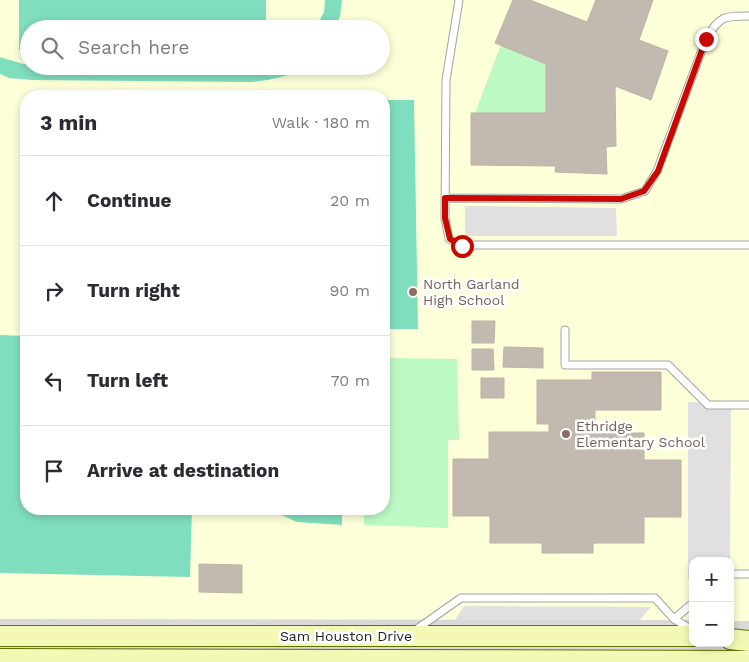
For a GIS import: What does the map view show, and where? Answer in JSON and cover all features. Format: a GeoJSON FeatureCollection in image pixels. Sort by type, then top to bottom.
{"type":"FeatureCollection","features":[{"type":"Feature","properties":{"kind":"street","name":"Sam Houston Drive"},"geometry":{"type":"LineString","coordinates":[[0,636],[689,636]]}},
{"type":"Feature","properties":{"kind":"street"},"geometry":{"type":"LineString","coordinates":[[209,661],[210,636]]}},
{"type":"Feature","properties":{"kind":"street"},"geometry":{"type":"LineString","coordinates":[[734,639],[749,641]]}},
{"type":"Feature","properties":{"kind":"street","name":"Sam Houston Drive"},"geometry":{"type":"LineString","coordinates":[[0,659],[749,661]]}},
{"type":"Feature","properties":{"kind":"lane"},"geometry":{"type":"LineString","coordinates":[[459,0],[446,80],[445,218],[450,239],[462,246],[749,246]]}},
{"type":"Feature","properties":{"kind":"lane"},"geometry":{"type":"LineString","coordinates":[[445,198],[621,199],[644,191],[658,171],[706,39],[716,22],[730,16],[749,16]]}},
{"type":"Feature","properties":{"kind":"lane"},"geometry":{"type":"LineString","coordinates":[[565,330],[565,364],[668,364],[708,405],[749,405]]}},
{"type":"Feature","properties":{"kind":"lane"},"geometry":{"type":"LineString","coordinates":[[734,574],[749,574]]}},
{"type":"Feature","properties":{"kind":"lane"},"geometry":{"type":"LineString","coordinates":[[407,636],[461,598],[656,598],[674,619],[689,628]]}},
{"type":"Feature","properties":{"kind":"lane"},"geometry":{"type":"LineString","coordinates":[[674,619],[689,606]]}},
{"type":"Feature","properties":{"kind":"shaded area"},"geometry":{"type":"Polygon","coordinates":[[[0,0],[749,0],[749,621],[734,621],[734,557],[689,557],[689,620],[0,619],[0,0]]]}},
{"type":"Feature","properties":{"kind":"shaded area"},"geometry":{"type":"Polygon","coordinates":[[[465,206],[616,208],[617,236],[465,236],[465,206]]]}},
{"type":"Feature","properties":{"kind":"shaded area"},"geometry":{"type":"Polygon","coordinates":[[[688,402],[731,403],[730,557],[689,557],[688,579],[688,402]]]}},
{"type":"Feature","properties":{"kind":"shaded area"},"geometry":{"type":"Polygon","coordinates":[[[464,606],[651,607],[640,620],[455,620],[464,606]]]}},
{"type":"Feature","properties":{"kind":"shaded area"},"geometry":{"type":"Polygon","coordinates":[[[0,619],[689,620],[689,647],[734,647],[734,621],[749,621],[749,662],[0,662],[0,619]]]}},
{"type":"Feature","properties":{"kind":"green space"},"geometry":{"type":"Polygon","coordinates":[[[19,0],[266,0],[266,20],[20,20],[19,50],[19,0]]]}},
{"type":"Feature","properties":{"kind":"green space"},"geometry":{"type":"Polygon","coordinates":[[[325,0],[342,0],[338,20],[320,20],[324,12],[325,0]]]}},
{"type":"Feature","properties":{"kind":"green space"},"geometry":{"type":"Polygon","coordinates":[[[501,45],[546,64],[546,113],[475,113],[501,45]]]}},
{"type":"Feature","properties":{"kind":"green space"},"geometry":{"type":"Polygon","coordinates":[[[0,57],[20,63],[20,75],[287,75],[251,82],[32,80],[9,78],[0,74],[0,57]]]}},
{"type":"Feature","properties":{"kind":"green space"},"geometry":{"type":"Polygon","coordinates":[[[390,100],[414,100],[418,329],[390,329],[390,100]]]}},
{"type":"Feature","properties":{"kind":"green space"},"geometry":{"type":"Polygon","coordinates":[[[0,335],[20,336],[20,515],[192,515],[190,577],[0,573],[0,335]]]}},
{"type":"Feature","properties":{"kind":"green space"},"geometry":{"type":"Polygon","coordinates":[[[390,358],[457,359],[459,440],[448,440],[448,528],[364,525],[364,515],[390,515],[390,358]]]}},
{"type":"Feature","properties":{"kind":"green space"},"geometry":{"type":"Polygon","coordinates":[[[281,515],[342,515],[342,525],[297,522],[281,515]]]}},
{"type":"Feature","properties":{"kind":"building"},"geometry":{"type":"Polygon","coordinates":[[[513,0],[530,0],[587,22],[596,0],[653,0],[639,40],[668,51],[651,100],[615,86],[616,146],[606,147],[607,174],[555,172],[556,166],[471,165],[471,113],[546,113],[546,64],[495,43],[513,0]]]}},
{"type":"Feature","properties":{"kind":"building"},"geometry":{"type":"Polygon","coordinates":[[[472,321],[495,321],[494,343],[472,343],[472,321]]]}},
{"type":"Feature","properties":{"kind":"building"},"geometry":{"type":"Polygon","coordinates":[[[504,347],[543,348],[543,368],[503,367],[504,347]]]}},
{"type":"Feature","properties":{"kind":"building"},"geometry":{"type":"Polygon","coordinates":[[[472,349],[493,349],[494,370],[472,370],[472,349]]]}},
{"type":"Feature","properties":{"kind":"building","name":"Ethridge Elementary School"},"geometry":{"type":"Polygon","coordinates":[[[592,372],[661,372],[661,410],[595,410],[595,433],[644,433],[644,460],[681,460],[681,517],[644,517],[644,543],[593,543],[593,553],[542,553],[542,543],[490,543],[490,516],[453,516],[453,459],[489,459],[489,432],[549,432],[549,424],[537,424],[537,380],[592,380],[592,372]]]}},
{"type":"Feature","properties":{"kind":"building"},"geometry":{"type":"Polygon","coordinates":[[[481,378],[504,378],[504,398],[481,398],[481,378]]]}},
{"type":"Feature","properties":{"kind":"building"},"geometry":{"type":"Polygon","coordinates":[[[199,564],[242,565],[242,593],[199,592],[199,564]]]}},
{"type":"Feature","properties":{"kind":"place","name":"North Garland High School"},"geometry":{"type":"Point","coordinates":[413,292]}},
{"type":"Feature","properties":{"kind":"place","name":"Ethridge Elementary School"},"geometry":{"type":"Point","coordinates":[566,434]}},
{"type":"Feature","properties":{"kind":"route"},"geometry":{"type":"LineString","coordinates":[[462,246],[450,239],[445,218],[445,198],[621,199],[644,191],[658,171],[706,39]]}}]}
